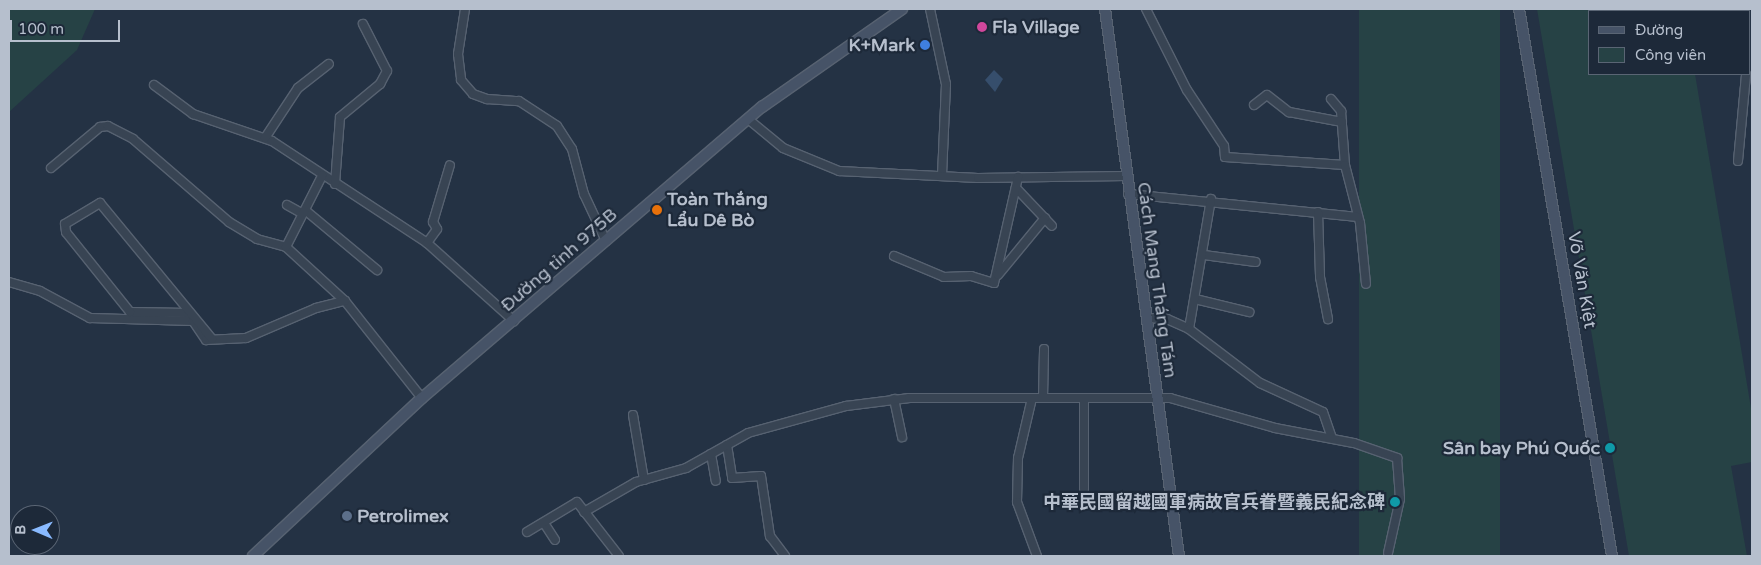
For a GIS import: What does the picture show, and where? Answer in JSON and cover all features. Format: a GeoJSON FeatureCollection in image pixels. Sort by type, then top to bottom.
{"type":"FeatureCollection","features":[{"type":"Feature","properties":{"kind":"street"},"geometry":{"type":"LineString","coordinates":[[465,9],[458,54],[461,80],[473,94],[487,99],[518,101],[558,126],[572,149],[584,194],[606,241]]}},
{"type":"Feature","properties":{"kind":"street","name":"Đường tỉnh 975B"},"geometry":{"type":"LineString","coordinates":[[252,556],[422,398],[748,119],[789,85],[902,9]]}},
{"type":"Feature","properties":{"kind":"street"},"geometry":{"type":"LineString","coordinates":[[930,9],[946,84],[942,174]]}},
{"type":"Feature","properties":{"kind":"street","name":"Cách Mạng Tháng Tám"},"geometry":{"type":"LineString","coordinates":[[1105,9],[1128,194],[1179,556]]}},
{"type":"Feature","properties":{"kind":"street"},"geometry":{"type":"LineString","coordinates":[[1146,9],[1187,90],[1224,146],[1225,157],[1345,165]]}},
{"type":"Feature","properties":{"kind":"street","name":"Võ Văn Kiệt"},"geometry":{"type":"LineString","coordinates":[[1519,9],[1612,556]]}},
{"type":"Feature","properties":{"kind":"street"},"geometry":{"type":"LineString","coordinates":[[336,184],[340,117],[380,84],[387,71],[363,24]]}},
{"type":"Feature","properties":{"kind":"street"},"geometry":{"type":"LineString","coordinates":[[265,138],[298,88],[329,64]]}},
{"type":"Feature","properties":{"kind":"street"},"geometry":{"type":"LineString","coordinates":[[1738,161],[1746,75]]}},
{"type":"Feature","properties":{"kind":"street"},"geometry":{"type":"LineString","coordinates":[[154,85],[193,114],[265,138],[427,243],[514,321]]}},
{"type":"Feature","properties":{"kind":"street"},"geometry":{"type":"LineString","coordinates":[[1254,105],[1268,95],[1289,112],[1342,122]]}},
{"type":"Feature","properties":{"kind":"street"},"geometry":{"type":"LineString","coordinates":[[1331,99],[1340,106],[1345,165],[1358,217],[1366,284]]}},
{"type":"Feature","properties":{"kind":"street"},"geometry":{"type":"LineString","coordinates":[[748,119],[783,148],[839,171],[1018,177],[1126,176]]}},
{"type":"Feature","properties":{"kind":"street"},"geometry":{"type":"LineString","coordinates":[[51,168],[95,130],[108,126],[176,172],[229,222],[257,239],[286,247],[345,301],[422,398]]}},
{"type":"Feature","properties":{"kind":"street"},"geometry":{"type":"LineString","coordinates":[[427,243],[437,229],[433,222],[450,165]]}},
{"type":"Feature","properties":{"kind":"street"},"geometry":{"type":"LineString","coordinates":[[286,247],[322,176]]}},
{"type":"Feature","properties":{"kind":"street"},"geometry":{"type":"LineString","coordinates":[[998,275],[1018,177]]}},
{"type":"Feature","properties":{"kind":"street"},"geometry":{"type":"LineString","coordinates":[[1016,188],[1052,226]]}},
{"type":"Feature","properties":{"kind":"street"},"geometry":{"type":"LineString","coordinates":[[1128,194],[1211,199],[1358,217]]}},
{"type":"Feature","properties":{"kind":"street"},"geometry":{"type":"LineString","coordinates":[[1189,329],[1204,255],[1211,199]]}},
{"type":"Feature","properties":{"kind":"street"},"geometry":{"type":"LineString","coordinates":[[188,313],[100,203],[65,224],[79,250],[130,312],[188,313],[199,318],[212,339]]}},
{"type":"Feature","properties":{"kind":"street"},"geometry":{"type":"LineString","coordinates":[[287,206],[304,212],[377,270]]}},
{"type":"Feature","properties":{"kind":"street"},"geometry":{"type":"LineString","coordinates":[[1318,212],[1320,277],[1328,319]]}},
{"type":"Feature","properties":{"kind":"street"},"geometry":{"type":"LineString","coordinates":[[894,256],[944,277],[971,276],[994,283],[998,275],[1045,218]]}},
{"type":"Feature","properties":{"kind":"street"},"geometry":{"type":"LineString","coordinates":[[1204,255],[1256,262]]}},
{"type":"Feature","properties":{"kind":"street"},"geometry":{"type":"LineString","coordinates":[[9,282],[40,291],[90,318],[193,321],[203,338],[212,339],[246,338],[316,308],[345,301]]}},
{"type":"Feature","properties":{"kind":"street"},"geometry":{"type":"LineString","coordinates":[[1195,299],[1249,312]]}},
{"type":"Feature","properties":{"kind":"street"},"geometry":{"type":"LineString","coordinates":[[1146,318],[1167,319],[1189,329],[1260,383],[1323,412],[1332,438]]}},
{"type":"Feature","properties":{"kind":"street"},"geometry":{"type":"LineString","coordinates":[[1042,398],[1044,349]]}},
{"type":"Feature","properties":{"kind":"street"},"geometry":{"type":"LineString","coordinates":[[1032,398],[1018,458],[1017,502],[1037,556]]}},
{"type":"Feature","properties":{"kind":"street"},"geometry":{"type":"LineString","coordinates":[[1084,398],[1084,489]]}},
{"type":"Feature","properties":{"kind":"street"},"geometry":{"type":"LineString","coordinates":[[584,512],[644,480],[676,473],[758,428],[894,399],[1158,398],[1209,406],[1275,428],[1332,438],[1397,458],[1400,499],[1388,554]]}},
{"type":"Feature","properties":{"kind":"street"},"geometry":{"type":"LineString","coordinates":[[894,399],[902,437]]}},
{"type":"Feature","properties":{"kind":"street"},"geometry":{"type":"LineString","coordinates":[[633,415],[644,480]]}},
{"type":"Feature","properties":{"kind":"street"},"geometry":{"type":"LineString","coordinates":[[727,445],[732,478],[761,476],[770,536],[785,556]]}},
{"type":"Feature","properties":{"kind":"street"},"geometry":{"type":"LineString","coordinates":[[711,454],[716,481]]}},
{"type":"Feature","properties":{"kind":"street"},"geometry":{"type":"LineString","coordinates":[[527,532],[577,502],[618,556]]}},
{"type":"Feature","properties":{"kind":"street"},"geometry":{"type":"LineString","coordinates":[[544,523],[555,540]]}},
{"type":"Feature","properties":{"kind":"green space"},"geometry":{"type":"Polygon","coordinates":[[[9,9],[95,9],[77,50],[9,112],[9,9]]]}},
{"type":"Feature","properties":{"kind":"green space"},"geometry":{"type":"Polygon","coordinates":[[[1359,9],[1500,9],[1500,556],[1359,556],[1359,9]]]}},
{"type":"Feature","properties":{"kind":"green space"},"geometry":{"type":"Polygon","coordinates":[[[1537,9],[1685,9],[1588,10],[1588,75],[1695,75],[1752,414],[1752,462],[1731,466],[1747,556],[1629,556],[1537,9]]]}},
{"type":"Feature","properties":{"kind":"water"},"geometry":{"type":"Polygon","coordinates":[[[994,70],[1003,79],[995,92],[985,80],[994,70]]]}},
{"type":"Feature","properties":{"kind":"place","name":"Fla Village"},"geometry":{"type":"Point","coordinates":[982,27]}},
{"type":"Feature","properties":{"kind":"place","name":"K+Mark"},"geometry":{"type":"Point","coordinates":[925,45]}},
{"type":"Feature","properties":{"kind":"place","name":"Toàn Thắng Lẩu Dê Bò"},"geometry":{"type":"Point","coordinates":[657,210]}},
{"type":"Feature","properties":{"kind":"place","name":"Sân bay Phú Quốc"},"geometry":{"type":"Point","coordinates":[1610,448]}},
{"type":"Feature","properties":{"kind":"place","name":"中華民國留越國軍病故官兵眷暨義民紀念碑"},"geometry":{"type":"Point","coordinates":[1395,502]}},
{"type":"Feature","properties":{"kind":"place","name":"Petrolimex"},"geometry":{"type":"Point","coordinates":[347,516]}}]}
